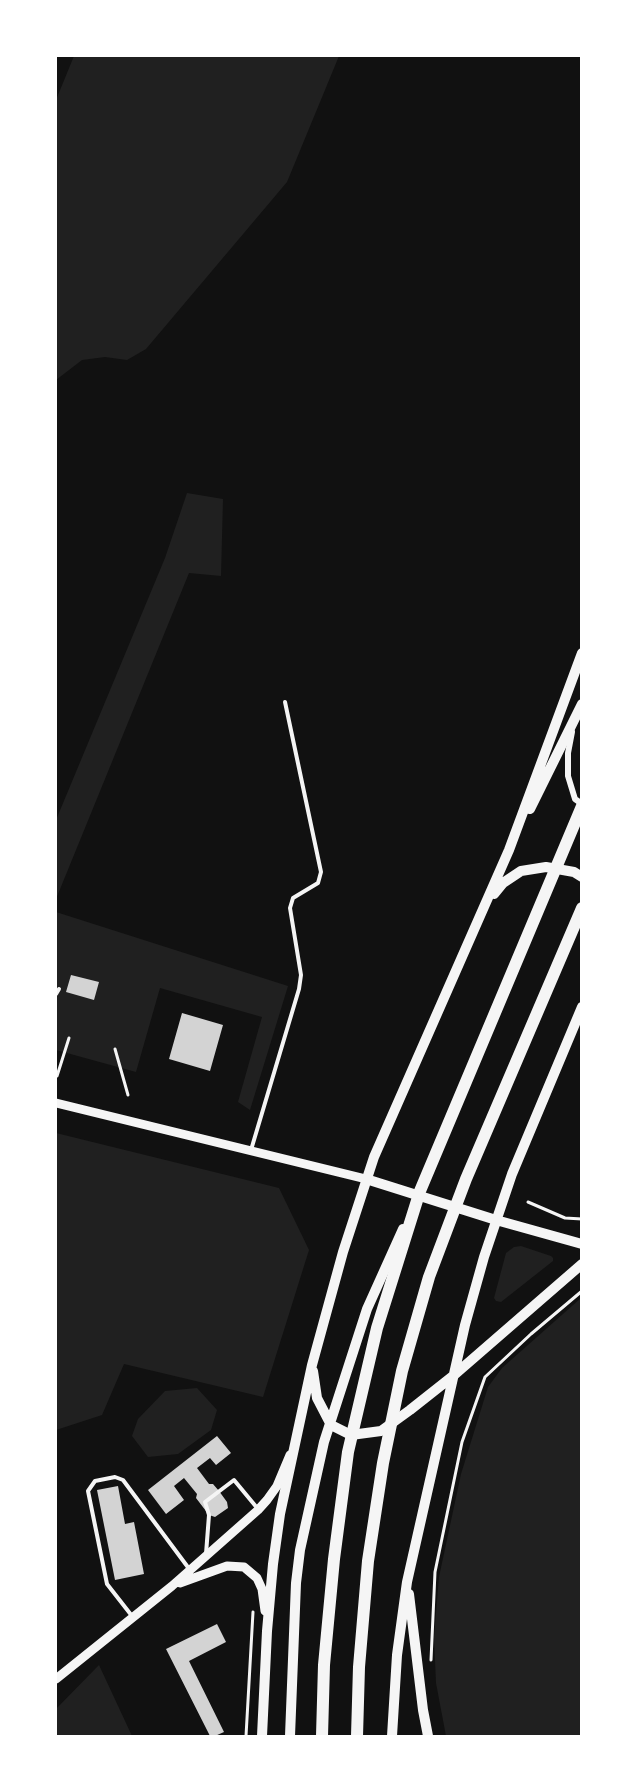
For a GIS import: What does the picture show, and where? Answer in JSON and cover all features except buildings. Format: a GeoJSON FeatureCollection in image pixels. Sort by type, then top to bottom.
{"type":"FeatureCollection","features":[{"type":"Feature","properties":{"kind":"highway"},"geometry":{"type":"LineString","coordinates":[[322,1737],[324,1665],[348,1452],[377,1328],[420,1191],[582,805]]}},
{"type":"Feature","properties":{"kind":"highway"},"geometry":{"type":"LineString","coordinates":[[357,1737],[359,1667],[368,1561],[383,1463],[402,1371],[429,1277],[466,1179],[582,908]]}},
{"type":"Feature","properties":{"kind":"main road"},"geometry":{"type":"LineString","coordinates":[[262,1737],[267,1631],[280,1514],[312,1365],[343,1252],[366,1179],[391,1114],[509,850],[582,653]]}},
{"type":"Feature","properties":{"kind":"main road"},"geometry":{"type":"LineString","coordinates":[[509,850],[582,704]]}},
{"type":"Feature","properties":{"kind":"main road"},"geometry":{"type":"LineString","coordinates":[[487,902],[504,883],[521,871],[546,867],[574,872],[582,877]]}},
{"type":"Feature","properties":{"kind":"main road"},"geometry":{"type":"LineString","coordinates":[[392,1737],[397,1654],[408,1578],[465,1325],[512,1173],[579,1020],[582,1007]]}},
{"type":"Feature","properties":{"kind":"main road"},"geometry":{"type":"LineString","coordinates":[[366,1179],[582,1245]]}},
{"type":"Feature","properties":{"kind":"main road"},"geometry":{"type":"LineString","coordinates":[[290,1737],[296,1583],[324,1442],[367,1309],[420,1191]]}},
{"type":"Feature","properties":{"kind":"main road"},"geometry":{"type":"LineString","coordinates":[[312,1365],[317,1398],[331,1425],[351,1435],[381,1431],[453,1376],[582,1264]]}},
{"type":"Feature","properties":{"kind":"main road"},"geometry":{"type":"LineString","coordinates":[[408,1578],[428,1737]]}},
{"type":"Feature","properties":{"kind":"street"},"geometry":{"type":"LineString","coordinates":[[574,723],[568,753],[568,776],[575,799],[582,805]]}},
{"type":"Feature","properties":{"kind":"street"},"geometry":{"type":"LineString","coordinates":[[56,1103],[366,1179]]}},
{"type":"Feature","properties":{"kind":"street"},"geometry":{"type":"LineString","coordinates":[[56,1678],[191,1571],[258,1510],[276,1486],[293,1447]]}},
{"type":"Feature","properties":{"kind":"street"},"geometry":{"type":"LineString","coordinates":[[172,1586],[226,1566],[244,1567],[257,1578],[262,1589],[267,1631]]}},
{"type":"Feature","properties":{"kind":"lane"},"geometry":{"type":"LineString","coordinates":[[251,1150],[299,989],[301,975],[290,908],[293,898],[318,883],[321,872],[285,702]]}},
{"type":"Feature","properties":{"kind":"lane"},"geometry":{"type":"LineString","coordinates":[[133,1617],[107,1584],[88,1491],[95,1481],[115,1477],[123,1480],[191,1571]]}},
{"type":"Feature","properties":{"kind":"lane"},"geometry":{"type":"LineString","coordinates":[[206,1556],[209,1515],[204,1502],[234,1480],[258,1510]]}},
{"type":"Feature","properties":{"kind":"path"},"geometry":{"type":"LineString","coordinates":[[57,1076],[69,1038]]}},
{"type":"Feature","properties":{"kind":"path"},"geometry":{"type":"LineString","coordinates":[[115,1049],[128,1095]]}},
{"type":"Feature","properties":{"kind":"path"},"geometry":{"type":"LineString","coordinates":[[528,1203],[565,1218],[582,1219]]}},
{"type":"Feature","properties":{"kind":"path"},"geometry":{"type":"LineString","coordinates":[[430,1666],[435,1572],[462,1442],[485,1377],[582,1291]]}},
{"type":"Feature","properties":{"kind":"path"},"geometry":{"type":"LineString","coordinates":[[246,1737],[254,1602]]}},
{"type":"Feature","properties":{"kind":"shaded area"},"geometry":{"type":"Polygon","coordinates":[[[74,56],[339,56],[287,182],[146,349],[127,360],[105,357],[82,360],[56,380],[56,100],[74,56]]]}},
{"type":"Feature","properties":{"kind":"shaded area"},"geometry":{"type":"Polygon","coordinates":[[[187,493],[223,499],[221,576],[189,573],[56,899],[56,820],[165,558],[187,493]]]}},
{"type":"Feature","properties":{"kind":"shaded area"},"geometry":{"type":"Polygon","coordinates":[[[56,912],[288,986],[250,1110],[238,1102],[262,1017],[160,988],[136,1072],[56,1050],[56,912]]]}},
{"type":"Feature","properties":{"kind":"shaded area"},"geometry":{"type":"Polygon","coordinates":[[[56,1133],[279,1188],[309,1250],[263,1397],[124,1364],[102,1415],[56,1430],[56,1133]]]}},
{"type":"Feature","properties":{"kind":"shaded area"},"geometry":{"type":"Polygon","coordinates":[[[521,1246],[551,1256],[553,1261],[501,1302],[496,1301],[494,1298],[506,1253],[514,1247],[521,1246]]]}},
{"type":"Feature","properties":{"kind":"shaded area"},"geometry":{"type":"Polygon","coordinates":[[[581,1298],[581,1736],[446,1736],[436,1683],[434,1637],[439,1577],[461,1474],[488,1387],[502,1368],[581,1298]]]}},
{"type":"Feature","properties":{"kind":"shaded area"},"geometry":{"type":"Polygon","coordinates":[[[197,1388],[217,1410],[211,1430],[178,1454],[148,1457],[132,1436],[138,1419],[165,1391],[197,1388]]]}},
{"type":"Feature","properties":{"kind":"shaded area"},"geometry":{"type":"Polygon","coordinates":[[[99,1665],[132,1736],[56,1736],[56,1709],[99,1665]]]}}]}
